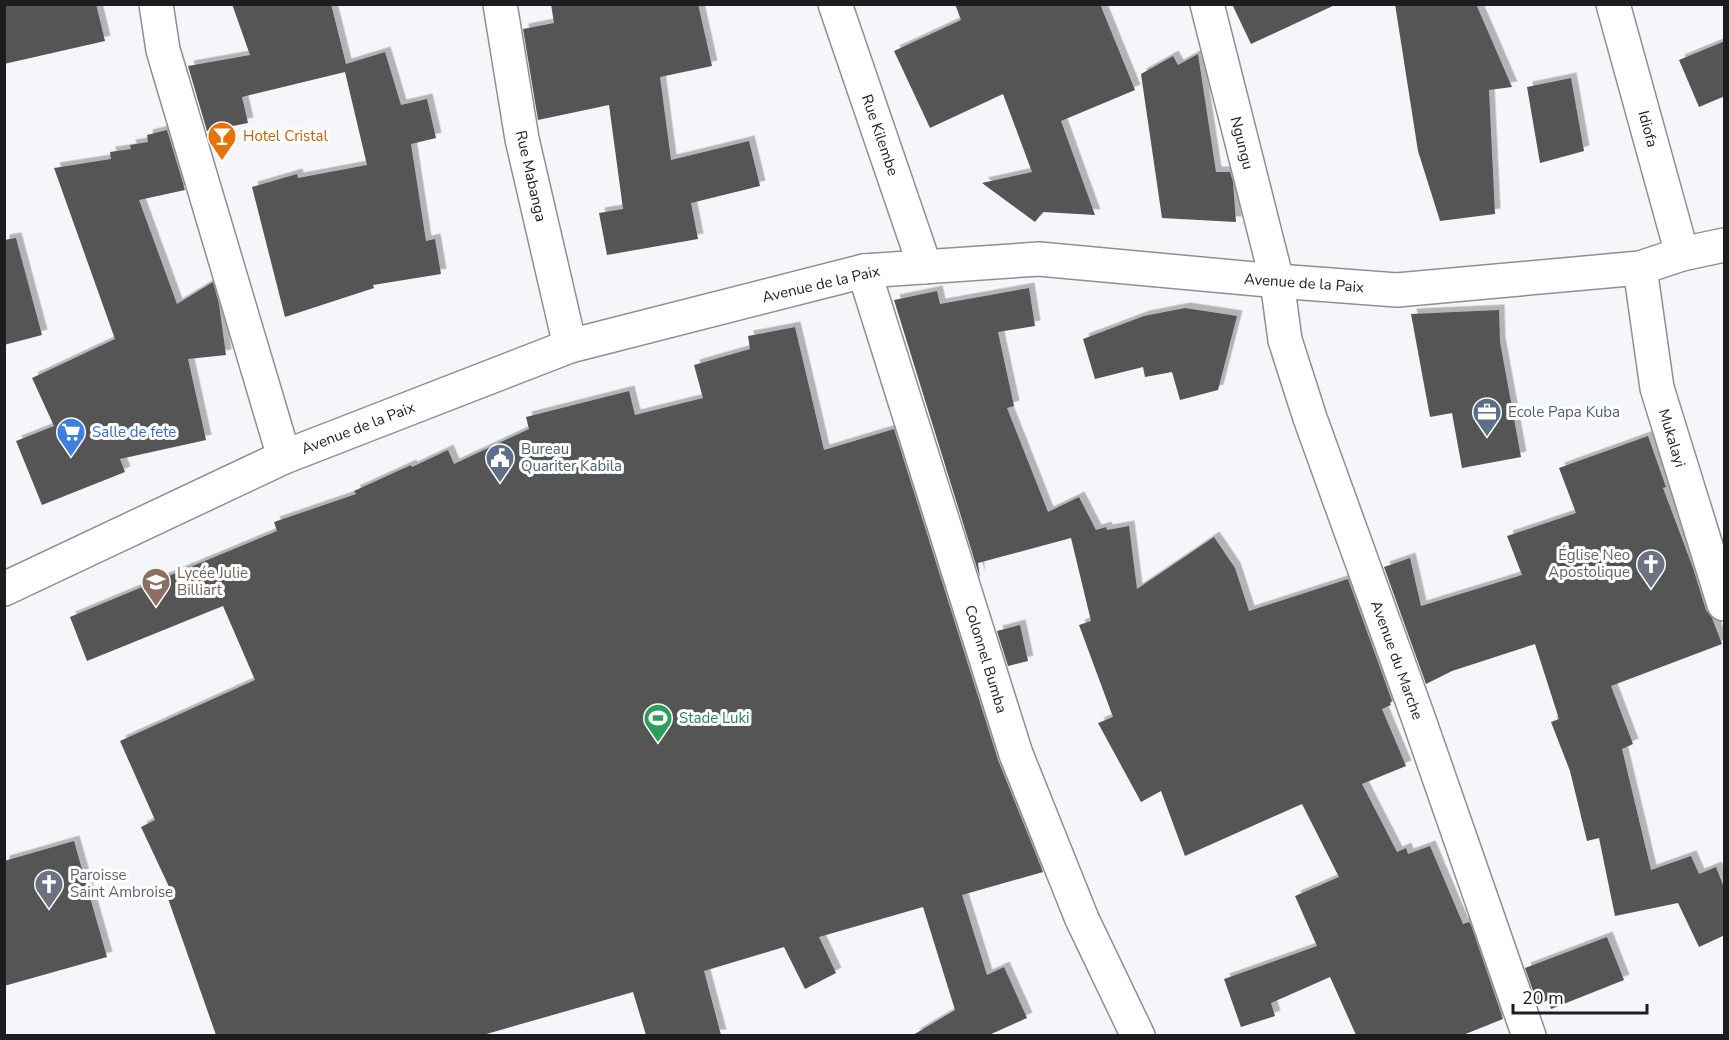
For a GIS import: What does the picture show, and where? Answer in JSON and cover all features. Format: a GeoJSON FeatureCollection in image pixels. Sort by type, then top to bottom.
{"type":"FeatureCollection","features":[{"type":"Feature","properties":{"kind":"street"},"geometry":{"type":"LineString","coordinates":[[156,4],[163,50],[284,457]]}},
{"type":"Feature","properties":{"kind":"street","name":"Rue Mabanga"},"geometry":{"type":"LineString","coordinates":[[500,4],[522,139],[570,346]]}},
{"type":"Feature","properties":{"kind":"street","name":"Rue Kilembe"},"geometry":{"type":"LineString","coordinates":[[835,4],[925,267]]}},
{"type":"Feature","properties":{"kind":"street","name":"Ngungu"},"geometry":{"type":"LineString","coordinates":[[1207,4],[1277,281]]}},
{"type":"Feature","properties":{"kind":"street","name":"Idiofa"},"geometry":{"type":"LineString","coordinates":[[1613,4],[1682,254]]}},
{"type":"Feature","properties":{"kind":"street","name":"Avenue de la Paix"},"geometry":{"type":"LineString","coordinates":[[4,589],[284,457],[570,346],[864,271],[1039,260],[1397,290],[1640,268],[1682,254],[1725,245]]}},
{"type":"Feature","properties":{"kind":"street","name":"Mukalayi"},"geometry":{"type":"LineString","coordinates":[[1640,268],[1657,388],[1725,604]]}},
{"type":"Feature","properties":{"kind":"street","name":"Colonnel Bumba"},"geometry":{"type":"LineString","coordinates":[[864,271],[1016,754],[1082,918],[1138,1035]]}},
{"type":"Feature","properties":{"kind":"street","name":"Avenue du Marche"},"geometry":{"type":"LineString","coordinates":[[1277,281],[1285,340],[1310,418],[1418,717],[1521,1033]]}},
{"type":"Feature","properties":{"kind":"building"},"geometry":{"type":"Polygon","coordinates":[[[4,4],[96,4],[105,41],[4,64],[4,4]]]}},
{"type":"Feature","properties":{"kind":"building"},"geometry":{"type":"Polygon","coordinates":[[[232,4],[331,4],[346,64],[385,52],[401,105],[427,99],[436,138],[411,144],[426,241],[435,239],[441,274],[373,285],[374,288],[285,317],[252,187],[297,174],[298,178],[367,165],[345,72],[242,97],[248,123],[207,131],[188,66],[250,55],[232,4]]]}},
{"type":"Feature","properties":{"kind":"building"},"geometry":{"type":"Polygon","coordinates":[[[551,4],[698,4],[712,66],[660,77],[671,160],[749,141],[760,186],[691,203],[698,239],[607,255],[599,213],[623,209],[609,105],[538,120],[523,29],[554,23],[551,4]]]}},
{"type":"Feature","properties":{"kind":"building"},"geometry":{"type":"Polygon","coordinates":[[[955,4],[1100,4],[1135,90],[1061,121],[1095,215],[1043,212],[1035,222],[982,183],[1032,172],[1003,94],[930,128],[894,51],[961,20],[955,4]]]}},
{"type":"Feature","properties":{"kind":"building"},"geometry":{"type":"Polygon","coordinates":[[[1232,4],[1337,4],[1251,44],[1232,4]]]}},
{"type":"Feature","properties":{"kind":"building"},"geometry":{"type":"Polygon","coordinates":[[[1395,4],[1476,4],[1512,87],[1489,90],[1495,214],[1440,221],[1418,151],[1395,4]]]}},
{"type":"Feature","properties":{"kind":"building"},"geometry":{"type":"Polygon","coordinates":[[[1725,41],[1725,96],[1699,107],[1679,60],[1725,41]]]}},
{"type":"Feature","properties":{"kind":"building"},"geometry":{"type":"Polygon","coordinates":[[[1198,54],[1216,172],[1230,172],[1236,222],[1162,218],[1141,74],[1173,56],[1178,65],[1198,54]]]}},
{"type":"Feature","properties":{"kind":"building"},"geometry":{"type":"Polygon","coordinates":[[[1571,78],[1584,151],[1540,163],[1527,87],[1571,78]]]}},
{"type":"Feature","properties":{"kind":"building"},"geometry":{"type":"Polygon","coordinates":[[[167,130],[185,190],[139,200],[177,304],[213,282],[219,304],[226,355],[188,359],[206,440],[120,459],[125,472],[42,505],[16,441],[54,426],[32,378],[115,339],[54,168],[111,159],[110,152],[131,149],[130,145],[148,142],[147,135],[167,130]]]}},
{"type":"Feature","properties":{"kind":"building"},"geometry":{"type":"Polygon","coordinates":[[[16,238],[42,335],[4,345],[4,240],[16,238]]]}},
{"type":"Feature","properties":{"kind":"building"},"geometry":{"type":"Polygon","coordinates":[[[1029,288],[1035,326],[998,332],[1014,406],[1007,408],[1048,512],[1079,497],[1096,530],[1129,526],[1137,589],[1214,537],[1235,568],[1249,611],[1348,579],[1392,701],[1391,705],[1382,709],[1406,766],[1362,784],[1397,852],[1406,848],[1408,854],[1430,846],[1463,924],[1469,922],[1471,925],[1503,1019],[1463,1035],[1356,1035],[1330,977],[1271,1003],[1275,1016],[1241,1027],[1224,979],[1317,946],[1295,896],[1339,877],[1302,804],[1185,856],[1161,791],[1141,802],[1098,723],[1113,717],[1079,625],[1091,621],[1071,538],[978,563],[980,578],[894,300],[937,291],[940,304],[1029,288]]]}},
{"type":"Feature","properties":{"kind":"building"},"geometry":{"type":"Polygon","coordinates":[[[1185,308],[1237,316],[1218,390],[1180,400],[1172,372],[1145,377],[1143,367],[1095,379],[1083,339],[1144,316],[1185,308]]]}},
{"type":"Feature","properties":{"kind":"building"},"geometry":{"type":"Polygon","coordinates":[[[1499,310],[1500,342],[1521,457],[1462,468],[1452,413],[1430,417],[1411,314],[1499,310]]]}},
{"type":"Feature","properties":{"kind":"building","name":"Stade Luki"},"geometry":{"type":"Polygon","coordinates":[[[795,327],[824,450],[894,429],[998,760],[1043,872],[962,895],[987,975],[1004,967],[1027,1018],[989,1035],[913,1035],[955,1010],[923,907],[819,937],[836,973],[805,989],[784,947],[704,971],[721,1035],[646,1035],[633,992],[483,1035],[216,1035],[166,893],[171,891],[141,827],[155,820],[120,741],[255,680],[223,606],[87,661],[70,617],[277,531],[274,522],[356,494],[354,491],[448,450],[454,464],[529,429],[526,417],[629,391],[635,415],[703,398],[694,365],[750,349],[748,336],[795,327]]]}},
{"type":"Feature","properties":{"kind":"building"},"geometry":{"type":"Polygon","coordinates":[[[1648,436],[1666,487],[1663,488],[1706,610],[1712,618],[1722,644],[1611,686],[1633,744],[1622,749],[1651,870],[1691,856],[1699,874],[1716,867],[1725,890],[1725,935],[1699,947],[1678,903],[1615,916],[1599,838],[1587,841],[1570,771],[1551,722],[1559,719],[1535,644],[1452,671],[1426,684],[1384,567],[1410,558],[1421,606],[1522,575],[1507,536],[1576,513],[1559,468],[1648,436]]]}},
{"type":"Feature","properties":{"kind":"building"},"geometry":{"type":"Polygon","coordinates":[[[1020,625],[1028,661],[1008,666],[997,631],[1020,625]]]}},
{"type":"Feature","properties":{"kind":"building","name":"Paroisse Saint Ambroise"},"geometry":{"type":"Polygon","coordinates":[[[74,841],[107,957],[4,986],[4,861],[74,841]]]}},
{"type":"Feature","properties":{"kind":"building"},"geometry":{"type":"Polygon","coordinates":[[[1607,937],[1624,980],[1551,1009],[1548,1000],[1538,1005],[1525,968],[1607,937]]]}},
{"type":"Feature","properties":{"kind":"place","name":"Hotel Cristal"},"geometry":{"type":"Point","coordinates":[222,162]}},
{"type":"Feature","properties":{"kind":"place","name":"Ecole Papa Kuba"},"geometry":{"type":"Point","coordinates":[1487,438]}},
{"type":"Feature","properties":{"kind":"place","name":"Salle de fete"},"geometry":{"type":"Point","coordinates":[71,458]}},
{"type":"Feature","properties":{"kind":"place","name":"Bureau Quariter Kabila"},"geometry":{"type":"Point","coordinates":[500,484]}},
{"type":"Feature","properties":{"kind":"place","name":"Église Neo Apostolique"},"geometry":{"type":"Point","coordinates":[1651,590]}},
{"type":"Feature","properties":{"kind":"place","name":"Lycée Julie Billiart"},"geometry":{"type":"Point","coordinates":[156,608]}},
{"type":"Feature","properties":{"kind":"place","name":"Stade Luki"},"geometry":{"type":"Point","coordinates":[658,744]}},
{"type":"Feature","properties":{"kind":"place","name":"Paroisse Saint Ambroise"},"geometry":{"type":"Point","coordinates":[49,910]}}]}
